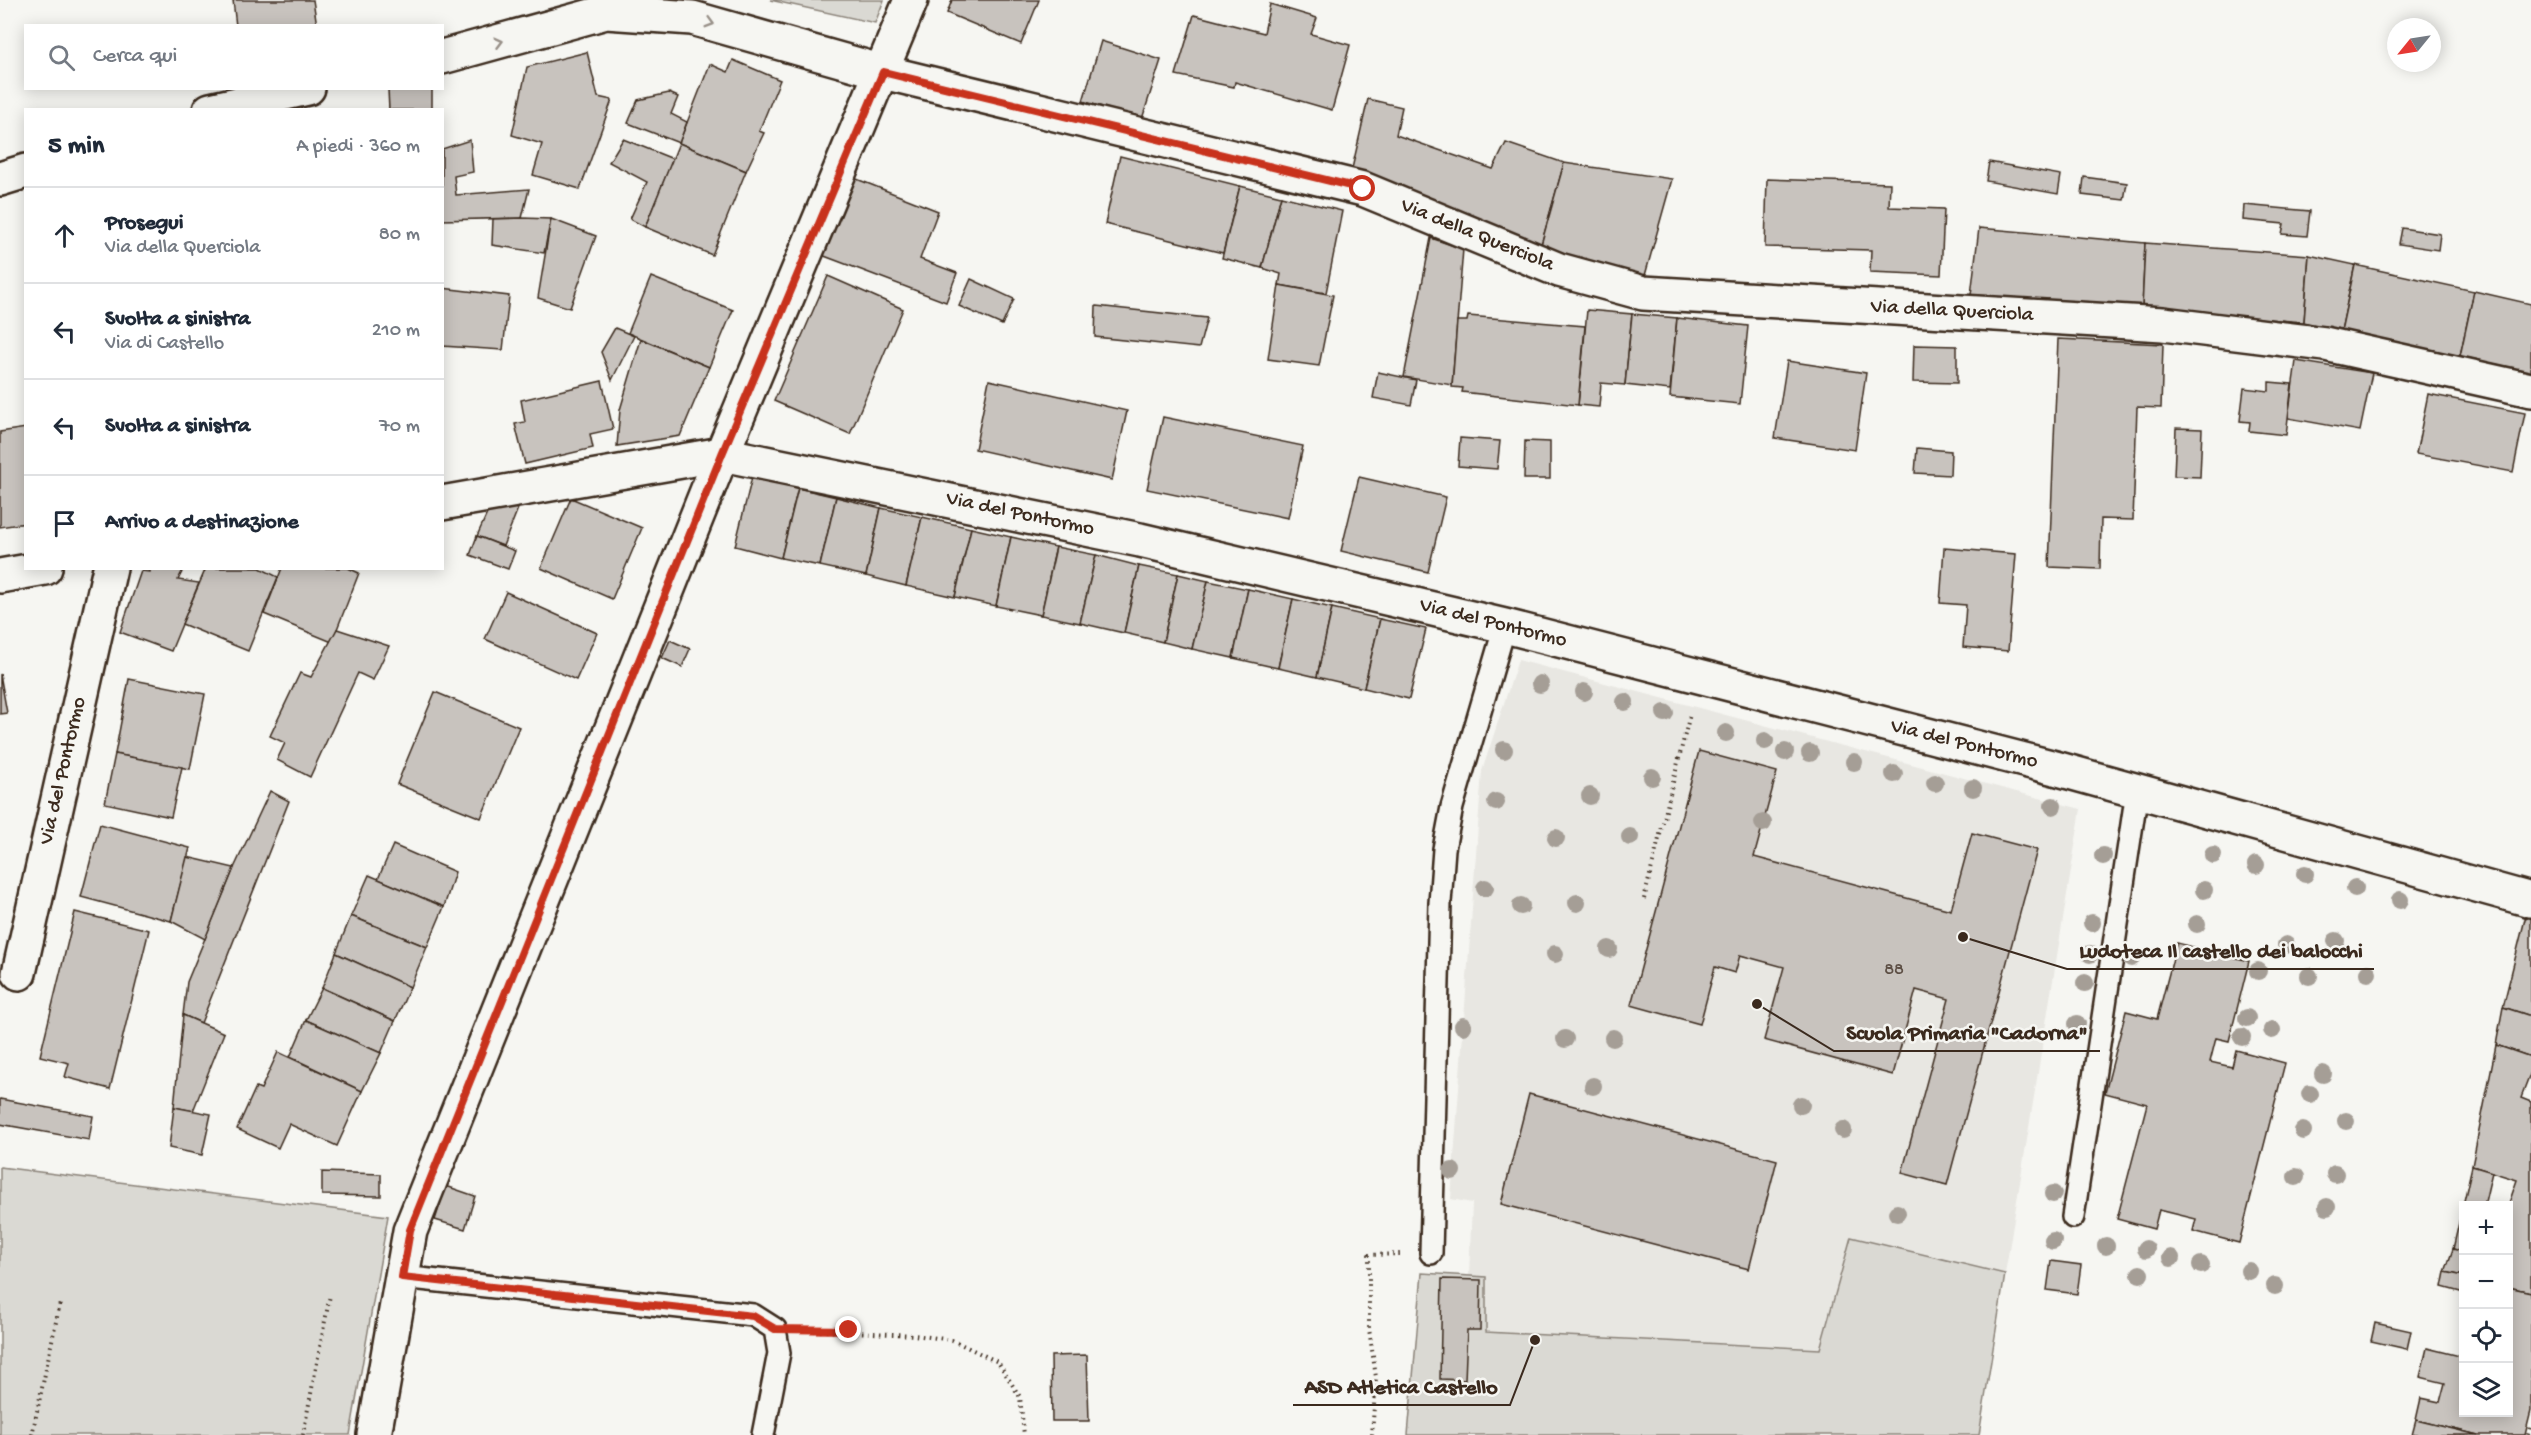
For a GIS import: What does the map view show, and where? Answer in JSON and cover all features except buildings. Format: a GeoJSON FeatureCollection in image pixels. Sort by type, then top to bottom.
{"type":"FeatureCollection","features":[{"type":"Feature","properties":{"kind":"street"},"geometry":{"type":"LineString","coordinates":[[374,1435],[410,1230],[722,454],[883,72],[911,0]]}},
{"type":"Feature","properties":{"kind":"street","name":"Via della Querciola"},"geometry":{"type":"LineString","coordinates":[[444,56],[606,12],[692,18],[883,72],[1363,189],[1559,270],[1643,293],[2163,324],[2325,344],[2531,390]]}},
{"type":"Feature","properties":{"kind":"street"},"geometry":{"type":"LineString","coordinates":[[219,108],[299,90]]}},
{"type":"Feature","properties":{"kind":"street"},"geometry":{"type":"LineString","coordinates":[[0,179],[24,172]]}},
{"type":"Feature","properties":{"kind":"street","name":"Via del Pontormo"},"geometry":{"type":"LineString","coordinates":[[444,503],[722,454],[1140,540],[1505,626],[2137,791],[2531,900]]}},
{"type":"Feature","properties":{"kind":"street"},"geometry":{"type":"LineString","coordinates":[[0,576],[34,570]]}},
{"type":"Feature","properties":{"kind":"street","name":"Via del Pontormo"},"geometry":{"type":"LineString","coordinates":[[19,973],[110,570]]}},
{"type":"Feature","properties":{"kind":"lane"},"geometry":{"type":"LineString","coordinates":[[1431,1253],[1440,903],[1444,849],[1452,807],[1505,626]]}},
{"type":"Feature","properties":{"kind":"lane"},"geometry":{"type":"LineString","coordinates":[[2073,1217],[2137,791]]}},
{"type":"Feature","properties":{"kind":"lane"},"geometry":{"type":"LineString","coordinates":[[402,1277],[753,1316],[775,1329],[779,1353],[764,1435]]}},
{"type":"Feature","properties":{"kind":"path"},"geometry":{"type":"LineString","coordinates":[[1644,899],[1700,678]]}},
{"type":"Feature","properties":{"kind":"path"},"geometry":{"type":"LineString","coordinates":[[1372,1435],[1376,1377],[1370,1329],[1370,1255],[1431,1253]]}},
{"type":"Feature","properties":{"kind":"path"},"geometry":{"type":"LineString","coordinates":[[303,1435],[330,1295]]}},
{"type":"Feature","properties":{"kind":"path"},"geometry":{"type":"LineString","coordinates":[[32,1435],[60,1303]]}},
{"type":"Feature","properties":{"kind":"path"},"geometry":{"type":"LineString","coordinates":[[775,1329],[849,1330],[952,1340],[998,1362],[1020,1397],[1024,1435]]}},
{"type":"Feature","properties":{"kind":"path"},"geometry":{"type":"LineString","coordinates":[[2528,1435],[2531,1424]]}},
{"type":"Feature","properties":{"kind":"shaded area"},"geometry":{"type":"Polygon","coordinates":[[[770,0],[884,0],[875,23],[770,0]]]}},
{"type":"Feature","properties":{"kind":"shaded area"},"geometry":{"type":"Polygon","coordinates":[[[1518,660],[2081,809],[2005,1274],[1851,1238],[1820,1349],[1486,1331],[1486,1277],[1469,1276],[1472,1203],[1451,1199],[1482,771],[1518,660]]]}},
{"type":"Feature","properties":{"kind":"shaded area"},"geometry":{"type":"Polygon","coordinates":[[[0,1167],[388,1216],[350,1435],[0,1435],[0,1167]]]}},
{"type":"Feature","properties":{"kind":"shaded area"},"geometry":{"type":"Polygon","coordinates":[[[1851,1237],[2005,1274],[1979,1435],[1408,1435],[1422,1273],[1486,1277],[1486,1332],[1820,1349],[1851,1237]]]}},
{"type":"Feature","properties":{"kind":"place","name":"Ludoteca Il castello dei balocchi"},"geometry":{"type":"Point","coordinates":[1963,937]}},
{"type":"Feature","properties":{"kind":"place","name":"Scuola Primaria \"Cadorna\""},"geometry":{"type":"Point","coordinates":[1757,1004]}},
{"type":"Feature","properties":{"kind":"place","name":"ASD Atletica Castello"},"geometry":{"type":"Point","coordinates":[1535,1340]}},
{"type":"Feature","properties":{"kind":"route"},"geometry":{"type":"LineString","coordinates":[[849,1330],[775,1329],[753,1316],[402,1277],[410,1230],[722,454],[883,72],[1363,189]]}}]}
